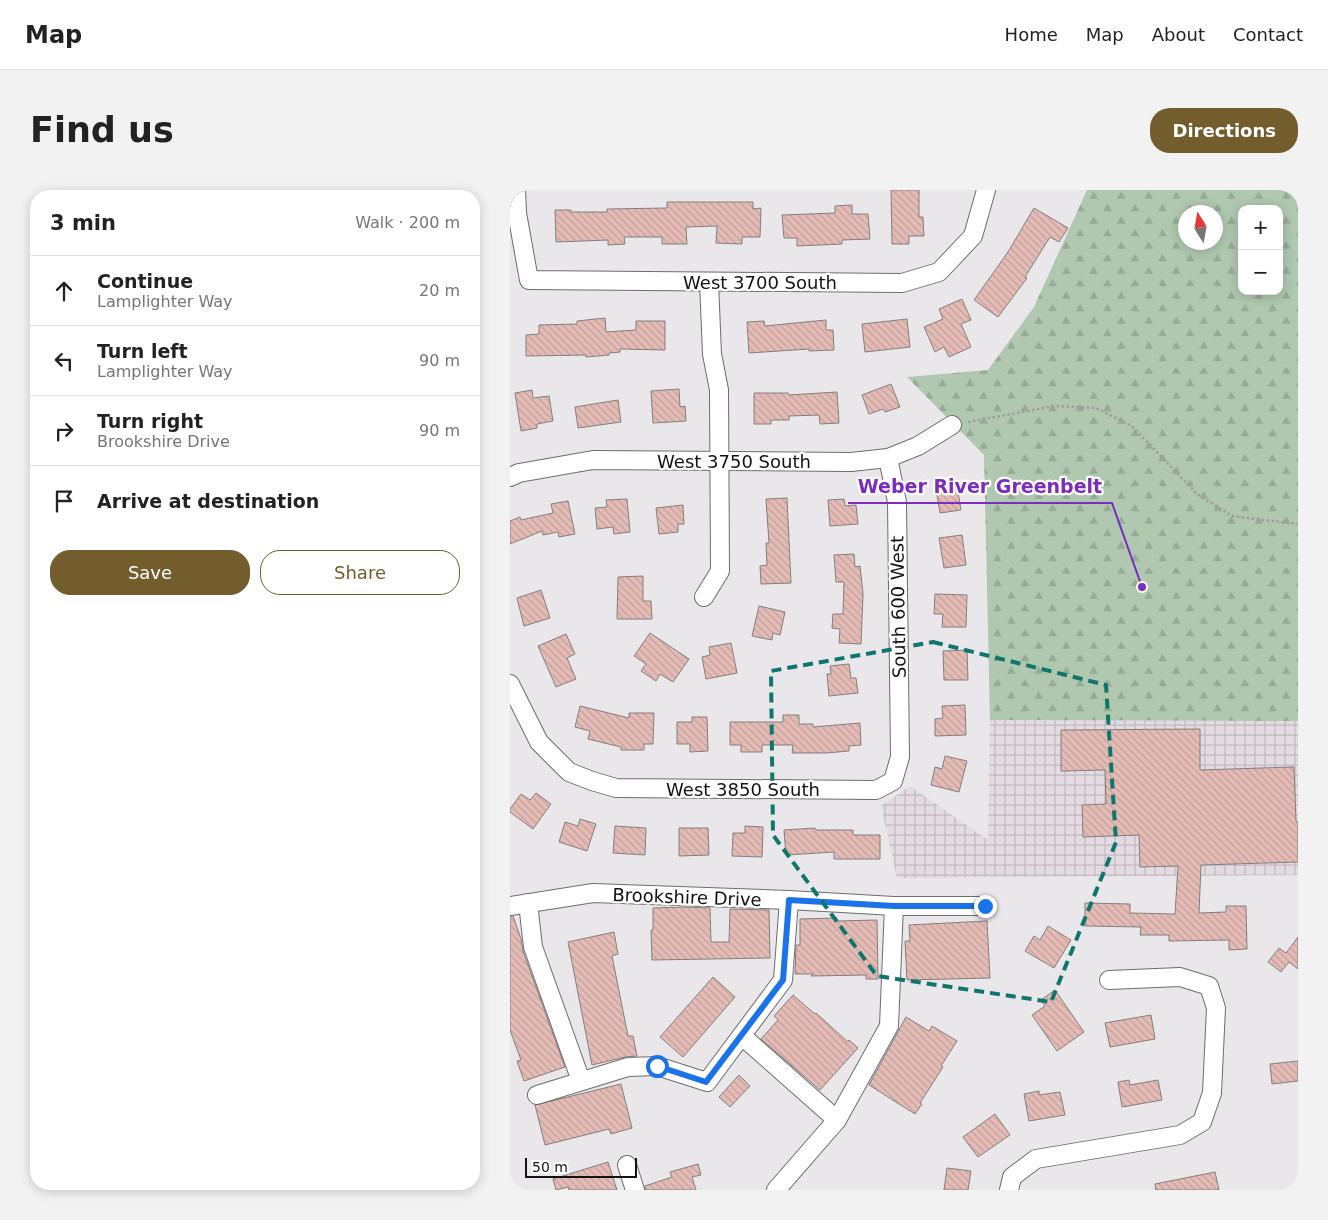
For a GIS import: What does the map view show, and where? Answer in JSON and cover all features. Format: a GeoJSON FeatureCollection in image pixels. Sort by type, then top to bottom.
{"type":"FeatureCollection","features":[{"type":"Feature","properties":{"kind":"street","name":"West 3700 South"},"geometry":{"type":"LineString","coordinates":[[516,190],[516,213],[529,280],[902,283],[939,272],[973,236],[986,190]]}},
{"type":"Feature","properties":{"kind":"street"},"geometry":{"type":"LineString","coordinates":[[704,597],[720,571],[719,390],[712,354],[709,282]]}},
{"type":"Feature","properties":{"kind":"street","name":"West 3750 South"},"geometry":{"type":"LineString","coordinates":[[510,477],[519,473],[593,460],[851,462],[888,458],[918,446],[952,425]]}},
{"type":"Feature","properties":{"kind":"street","name":"South 600 West"},"geometry":{"type":"LineString","coordinates":[[888,458],[897,502],[900,757]]}},
{"type":"Feature","properties":{"kind":"street","name":"West 3850 South"},"geometry":{"type":"LineString","coordinates":[[510,684],[539,742],[569,772],[592,782],[616,788],[876,790],[893,781],[900,757]]}},
{"type":"Feature","properties":{"kind":"street","name":"Brookshire Drive"},"geometry":{"type":"LineString","coordinates":[[510,906],[593,894],[789,900],[894,906],[985,906]]}},
{"type":"Feature","properties":{"kind":"street"},"geometry":{"type":"LineString","coordinates":[[537,1094],[628,1067],[657,1066],[706,1082],[783,980],[789,900]]}},
{"type":"Feature","properties":{"kind":"street"},"geometry":{"type":"LineString","coordinates":[[528,903],[533,947],[581,1081]]}},
{"type":"Feature","properties":{"kind":"street"},"geometry":{"type":"LineString","coordinates":[[776,1190],[837,1120],[889,1026],[894,906]]}},
{"type":"Feature","properties":{"kind":"street"},"geometry":{"type":"LineString","coordinates":[[1010,1184],[1036,1159],[1180,1135],[1202,1122],[1212,1093],[1215,1037],[1216,1008],[1209,986],[1180,977],[1109,980]]}},
{"type":"Feature","properties":{"kind":"street"},"geometry":{"type":"LineString","coordinates":[[742,1036],[837,1120]]}},
{"type":"Feature","properties":{"kind":"street"},"geometry":{"type":"LineString","coordinates":[[627,1165],[635,1190]]}},
{"type":"Feature","properties":{"kind":"path"},"geometry":{"type":"LineString","coordinates":[[1294,190],[1298,204]]}},
{"type":"Feature","properties":{"kind":"path"},"geometry":{"type":"LineString","coordinates":[[952,425],[1055,406],[1096,408],[1132,426],[1197,494],[1232,516],[1298,524]]}},
{"type":"Feature","properties":{"kind":"highlighted area"},"geometry":{"type":"Polygon","coordinates":[[[933,642],[1106,685],[1116,842],[1051,1002],[877,976],[773,835],[771,671],[933,642]]]}},
{"type":"Feature","properties":{"kind":"shaded area"},"geometry":{"type":"Polygon","coordinates":[[[990,720],[1298,721],[1298,875],[897,878],[881,806],[910,786],[988,840],[990,720]]]}},
{"type":"Feature","properties":{"kind":"green space"},"geometry":{"type":"Polygon","coordinates":[[[1087,190],[1298,190],[1298,721],[990,720],[984,455],[907,377],[988,370],[1034,307],[1087,190]]]}},
{"type":"Feature","properties":{"kind":"building"},"geometry":{"type":"Polygon","coordinates":[[[891,190],[919,190],[919,217],[923,217],[924,236],[909,236],[909,244],[892,244],[891,190]]]}},
{"type":"Feature","properties":{"kind":"building"},"geometry":{"type":"Polygon","coordinates":[[[667,202],[753,202],[753,209],[761,208],[760,237],[742,237],[742,244],[716,243],[717,226],[686,227],[687,244],[662,244],[662,237],[624,237],[625,244],[608,245],[608,240],[556,242],[555,210],[607,212],[607,209],[667,208],[667,202]]]}},
{"type":"Feature","properties":{"kind":"building"},"geometry":{"type":"Polygon","coordinates":[[[852,205],[852,214],[868,214],[870,239],[842,240],[842,244],[797,246],[797,238],[784,238],[782,215],[835,213],[835,206],[852,205]]]}},
{"type":"Feature","properties":{"kind":"building"},"geometry":{"type":"Polygon","coordinates":[[[1034,208],[1068,228],[1059,242],[1050,237],[1025,277],[1027,278],[998,317],[974,300],[1008,252],[1034,208]]]}},
{"type":"Feature","properties":{"kind":"building"},"geometry":{"type":"Polygon","coordinates":[[[962,299],[971,320],[961,324],[971,347],[949,357],[944,347],[935,352],[924,327],[943,319],[939,309],[962,299]]]}},
{"type":"Feature","properties":{"kind":"building"},"geometry":{"type":"Polygon","coordinates":[[[605,318],[606,332],[636,330],[636,321],[665,321],[665,350],[620,349],[620,352],[609,353],[609,355],[586,357],[586,355],[526,356],[526,335],[539,334],[539,325],[577,324],[577,321],[605,318]]]}},
{"type":"Feature","properties":{"kind":"building"},"geometry":{"type":"Polygon","coordinates":[[[907,319],[910,347],[865,352],[862,324],[907,319]]]}},
{"type":"Feature","properties":{"kind":"building"},"geometry":{"type":"Polygon","coordinates":[[[826,320],[826,330],[833,330],[834,350],[809,351],[809,349],[749,353],[747,322],[764,321],[765,326],[826,320]]]}},
{"type":"Feature","properties":{"kind":"building"},"geometry":{"type":"Polygon","coordinates":[[[891,384],[900,407],[885,412],[883,409],[869,414],[862,395],[891,384]]]}},
{"type":"Feature","properties":{"kind":"building"},"geometry":{"type":"Polygon","coordinates":[[[679,389],[680,407],[685,406],[686,421],[653,423],[651,391],[679,389]]]}},
{"type":"Feature","properties":{"kind":"building"},"geometry":{"type":"Polygon","coordinates":[[[532,390],[533,398],[549,396],[553,421],[537,424],[537,428],[521,431],[515,393],[532,390]]]}},
{"type":"Feature","properties":{"kind":"building"},"geometry":{"type":"Polygon","coordinates":[[[837,392],[839,423],[820,424],[819,415],[789,416],[789,420],[771,420],[771,424],[754,424],[754,393],[788,393],[789,395],[837,392]]]}},
{"type":"Feature","properties":{"kind":"building"},"geometry":{"type":"Polygon","coordinates":[[[618,400],[621,422],[578,428],[575,407],[618,400]]]}},
{"type":"Feature","properties":{"kind":"building"},"geometry":{"type":"Polygon","coordinates":[[[956,480],[961,510],[940,513],[935,483],[956,480]]]}},
{"type":"Feature","properties":{"kind":"building"},"geometry":{"type":"Polygon","coordinates":[[[787,498],[791,583],[761,584],[760,566],[767,565],[766,543],[769,543],[766,499],[787,498]]]}},
{"type":"Feature","properties":{"kind":"building"},"geometry":{"type":"Polygon","coordinates":[[[627,499],[630,532],[614,534],[613,527],[597,529],[595,508],[607,507],[606,500],[627,499]]]}},
{"type":"Feature","properties":{"kind":"building"},"geometry":{"type":"Polygon","coordinates":[[[844,499],[845,506],[856,505],[858,524],[830,526],[828,500],[844,499]]]}},
{"type":"Feature","properties":{"kind":"building"},"geometry":{"type":"Polygon","coordinates":[[[568,501],[575,534],[559,537],[558,532],[543,535],[542,531],[510,544],[510,521],[520,517],[521,520],[553,513],[551,504],[568,501]]]}},
{"type":"Feature","properties":{"kind":"building"},"geometry":{"type":"Polygon","coordinates":[[[683,505],[684,524],[678,524],[678,532],[659,534],[656,508],[683,505]]]}},
{"type":"Feature","properties":{"kind":"building"},"geometry":{"type":"Polygon","coordinates":[[[962,535],[966,565],[944,568],[939,538],[962,535]]]}},
{"type":"Feature","properties":{"kind":"building"},"geometry":{"type":"Polygon","coordinates":[[[854,554],[855,567],[860,566],[863,594],[861,644],[839,643],[840,629],[832,628],[833,614],[843,614],[844,582],[836,582],[834,555],[854,554]]]}},
{"type":"Feature","properties":{"kind":"building"},"geometry":{"type":"Polygon","coordinates":[[[643,576],[643,601],[651,601],[652,619],[617,619],[618,577],[643,576]]]}},
{"type":"Feature","properties":{"kind":"building"},"geometry":{"type":"Polygon","coordinates":[[[541,590],[550,618],[524,626],[517,598],[541,590]]]}},
{"type":"Feature","properties":{"kind":"building"},"geometry":{"type":"Polygon","coordinates":[[[935,594],[967,595],[966,627],[942,627],[943,614],[934,614],[935,594]]]}},
{"type":"Feature","properties":{"kind":"building"},"geometry":{"type":"Polygon","coordinates":[[[759,606],[785,612],[780,635],[773,633],[772,640],[752,636],[759,606]]]}},
{"type":"Feature","properties":{"kind":"building"},"geometry":{"type":"Polygon","coordinates":[[[650,633],[689,659],[673,682],[660,674],[656,681],[641,671],[646,664],[634,656],[650,633]]]}},
{"type":"Feature","properties":{"kind":"building"},"geometry":{"type":"Polygon","coordinates":[[[566,634],[575,654],[567,658],[576,679],[556,687],[538,646],[566,634]]]}},
{"type":"Feature","properties":{"kind":"building"},"geometry":{"type":"Polygon","coordinates":[[[731,643],[737,673],[706,679],[702,657],[710,655],[709,647],[731,643]]]}},
{"type":"Feature","properties":{"kind":"building"},"geometry":{"type":"Polygon","coordinates":[[[967,650],[968,680],[944,680],[943,651],[967,650]]]}},
{"type":"Feature","properties":{"kind":"building"},"geometry":{"type":"Polygon","coordinates":[[[849,664],[851,678],[856,678],[858,693],[829,696],[827,674],[831,674],[830,666],[849,664]]]}},
{"type":"Feature","properties":{"kind":"building"},"geometry":{"type":"Polygon","coordinates":[[[965,705],[966,735],[935,736],[935,719],[943,718],[942,706],[965,705]]]}},
{"type":"Feature","properties":{"kind":"building"},"geometry":{"type":"Polygon","coordinates":[[[580,706],[629,718],[629,713],[654,713],[653,744],[644,744],[644,750],[621,750],[621,747],[588,739],[590,731],[575,727],[580,706]]]}},
{"type":"Feature","properties":{"kind":"building"},"geometry":{"type":"Polygon","coordinates":[[[783,715],[799,715],[799,724],[813,724],[813,727],[860,723],[861,745],[849,746],[849,751],[792,753],[793,745],[762,745],[762,752],[741,752],[741,745],[730,745],[730,722],[783,722],[783,715]]]}},
{"type":"Feature","properties":{"kind":"building"},"geometry":{"type":"Polygon","coordinates":[[[692,717],[707,717],[708,751],[690,752],[690,744],[677,744],[677,722],[692,722],[692,717]]]}},
{"type":"Feature","properties":{"kind":"building"},"geometry":{"type":"Polygon","coordinates":[[[1200,729],[1200,770],[1294,767],[1296,822],[1298,822],[1298,862],[1201,865],[1199,913],[1226,912],[1226,906],[1246,906],[1247,949],[1229,950],[1229,940],[1169,941],[1169,935],[1140,935],[1141,927],[1085,926],[1085,903],[1130,904],[1130,913],[1175,914],[1178,866],[1140,867],[1139,835],[1083,837],[1082,805],[1106,804],[1105,770],[1061,771],[1061,730],[1200,729]]]}},
{"type":"Feature","properties":{"kind":"building"},"geometry":{"type":"Polygon","coordinates":[[[945,756],[967,761],[959,792],[931,785],[935,767],[942,769],[945,756]]]}},
{"type":"Feature","properties":{"kind":"building"},"geometry":{"type":"Polygon","coordinates":[[[536,793],[551,804],[533,829],[510,812],[510,809],[521,794],[530,800],[536,793]]]}},
{"type":"Feature","properties":{"kind":"building"},"geometry":{"type":"Polygon","coordinates":[[[580,819],[596,824],[587,851],[559,842],[565,822],[578,826],[580,819]]]}},
{"type":"Feature","properties":{"kind":"building"},"geometry":{"type":"Polygon","coordinates":[[[615,826],[646,828],[645,855],[613,853],[615,826]]]}},
{"type":"Feature","properties":{"kind":"building"},"geometry":{"type":"Polygon","coordinates":[[[745,826],[763,827],[762,857],[732,856],[733,833],[745,833],[745,826]]]}},
{"type":"Feature","properties":{"kind":"building"},"geometry":{"type":"Polygon","coordinates":[[[679,828],[708,828],[709,855],[679,856],[679,828]]]}},
{"type":"Feature","properties":{"kind":"building"},"geometry":{"type":"Polygon","coordinates":[[[815,828],[816,830],[853,830],[853,835],[880,835],[880,859],[834,859],[834,852],[786,855],[784,830],[815,828]]]}},
{"type":"Feature","properties":{"kind":"building"},"geometry":{"type":"Polygon","coordinates":[[[653,908],[710,908],[711,942],[729,942],[730,909],[769,910],[770,958],[652,960],[651,930],[653,930],[653,908]]]}},
{"type":"Feature","properties":{"kind":"building"},"geometry":{"type":"Polygon","coordinates":[[[510,916],[513,916],[523,951],[565,1067],[524,1081],[517,1061],[521,1060],[510,1030],[510,916]]]}},
{"type":"Feature","properties":{"kind":"building"},"geometry":{"type":"Polygon","coordinates":[[[837,918],[837,921],[877,920],[878,979],[866,979],[866,975],[811,976],[813,974],[795,974],[796,945],[800,945],[800,919],[837,918]]]}},
{"type":"Feature","properties":{"kind":"building"},"geometry":{"type":"Polygon","coordinates":[[[987,921],[990,978],[907,980],[905,941],[910,941],[909,925],[987,921]]]}},
{"type":"Feature","properties":{"kind":"building"},"geometry":{"type":"Polygon","coordinates":[[[1048,926],[1071,940],[1054,968],[1025,951],[1034,936],[1040,940],[1048,926]]]}},
{"type":"Feature","properties":{"kind":"building"},"geometry":{"type":"Polygon","coordinates":[[[614,932],[618,954],[612,956],[628,1036],[633,1036],[637,1056],[592,1065],[568,942],[614,932]]]}},
{"type":"Feature","properties":{"kind":"building"},"geometry":{"type":"Polygon","coordinates":[[[1298,937],[1298,969],[1289,962],[1281,972],[1268,962],[1279,948],[1286,953],[1298,937]]]}},
{"type":"Feature","properties":{"kind":"building"},"geometry":{"type":"Polygon","coordinates":[[[713,977],[735,997],[683,1057],[660,1037],[713,977]]]}},
{"type":"Feature","properties":{"kind":"building"},"geometry":{"type":"Polygon","coordinates":[[[1055,990],[1084,1032],[1057,1051],[1032,1015],[1045,1006],[1041,1000],[1055,990]]]}},
{"type":"Feature","properties":{"kind":"building"},"geometry":{"type":"Polygon","coordinates":[[[793,995],[848,1042],[849,1040],[858,1048],[820,1090],[761,1039],[778,1020],[774,1016],[793,995]]]}},
{"type":"Feature","properties":{"kind":"building"},"geometry":{"type":"Polygon","coordinates":[[[1151,1015],[1155,1039],[1110,1047],[1105,1023],[1151,1015]]]}},
{"type":"Feature","properties":{"kind":"building"},"geometry":{"type":"Polygon","coordinates":[[[906,1017],[929,1031],[932,1026],[957,1041],[915,1114],[869,1085],[906,1017]]]}},
{"type":"Feature","properties":{"kind":"building"},"geometry":{"type":"Polygon","coordinates":[[[1298,1061],[1298,1081],[1272,1084],[1270,1064],[1298,1061]]]}},
{"type":"Feature","properties":{"kind":"building"},"geometry":{"type":"Polygon","coordinates":[[[739,1075],[750,1086],[730,1107],[719,1097],[739,1075]]]}},
{"type":"Feature","properties":{"kind":"building"},"geometry":{"type":"Polygon","coordinates":[[[1129,1080],[1130,1085],[1158,1080],[1162,1100],[1122,1107],[1118,1082],[1129,1080]]]}},
{"type":"Feature","properties":{"kind":"building"},"geometry":{"type":"Polygon","coordinates":[[[621,1084],[632,1128],[611,1134],[609,1129],[545,1145],[535,1105],[621,1084]]]}},
{"type":"Feature","properties":{"kind":"building"},"geometry":{"type":"Polygon","coordinates":[[[1039,1091],[1039,1095],[1060,1092],[1065,1115],[1029,1121],[1024,1094],[1039,1091]]]}},
{"type":"Feature","properties":{"kind":"building"},"geometry":{"type":"Polygon","coordinates":[[[995,1114],[1010,1135],[978,1157],[963,1137],[995,1114]]]}},
{"type":"Feature","properties":{"kind":"building"},"geometry":{"type":"Polygon","coordinates":[[[608,1162],[617,1190],[569,1190],[568,1187],[556,1190],[553,1179],[608,1162]]]}},
{"type":"Feature","properties":{"kind":"building"},"geometry":{"type":"Polygon","coordinates":[[[698,1164],[701,1175],[692,1177],[696,1190],[645,1190],[645,1186],[672,1177],[670,1172],[698,1164]]]}},
{"type":"Feature","properties":{"kind":"building"},"geometry":{"type":"Polygon","coordinates":[[[947,1168],[971,1171],[968,1190],[944,1190],[947,1168]]]}},
{"type":"Feature","properties":{"kind":"building"},"geometry":{"type":"Polygon","coordinates":[[[1215,1172],[1219,1190],[1156,1190],[1155,1184],[1215,1172]]]}},
{"type":"Feature","properties":{"kind":"place","name":"Weber River Greenbelt"},"geometry":{"type":"Point","coordinates":[1142,587]}},
{"type":"Feature","properties":{"kind":"route"},"geometry":{"type":"LineString","coordinates":[[657,1066],[706,1082],[783,980],[789,900],[894,906],[985,906]]}}]}
